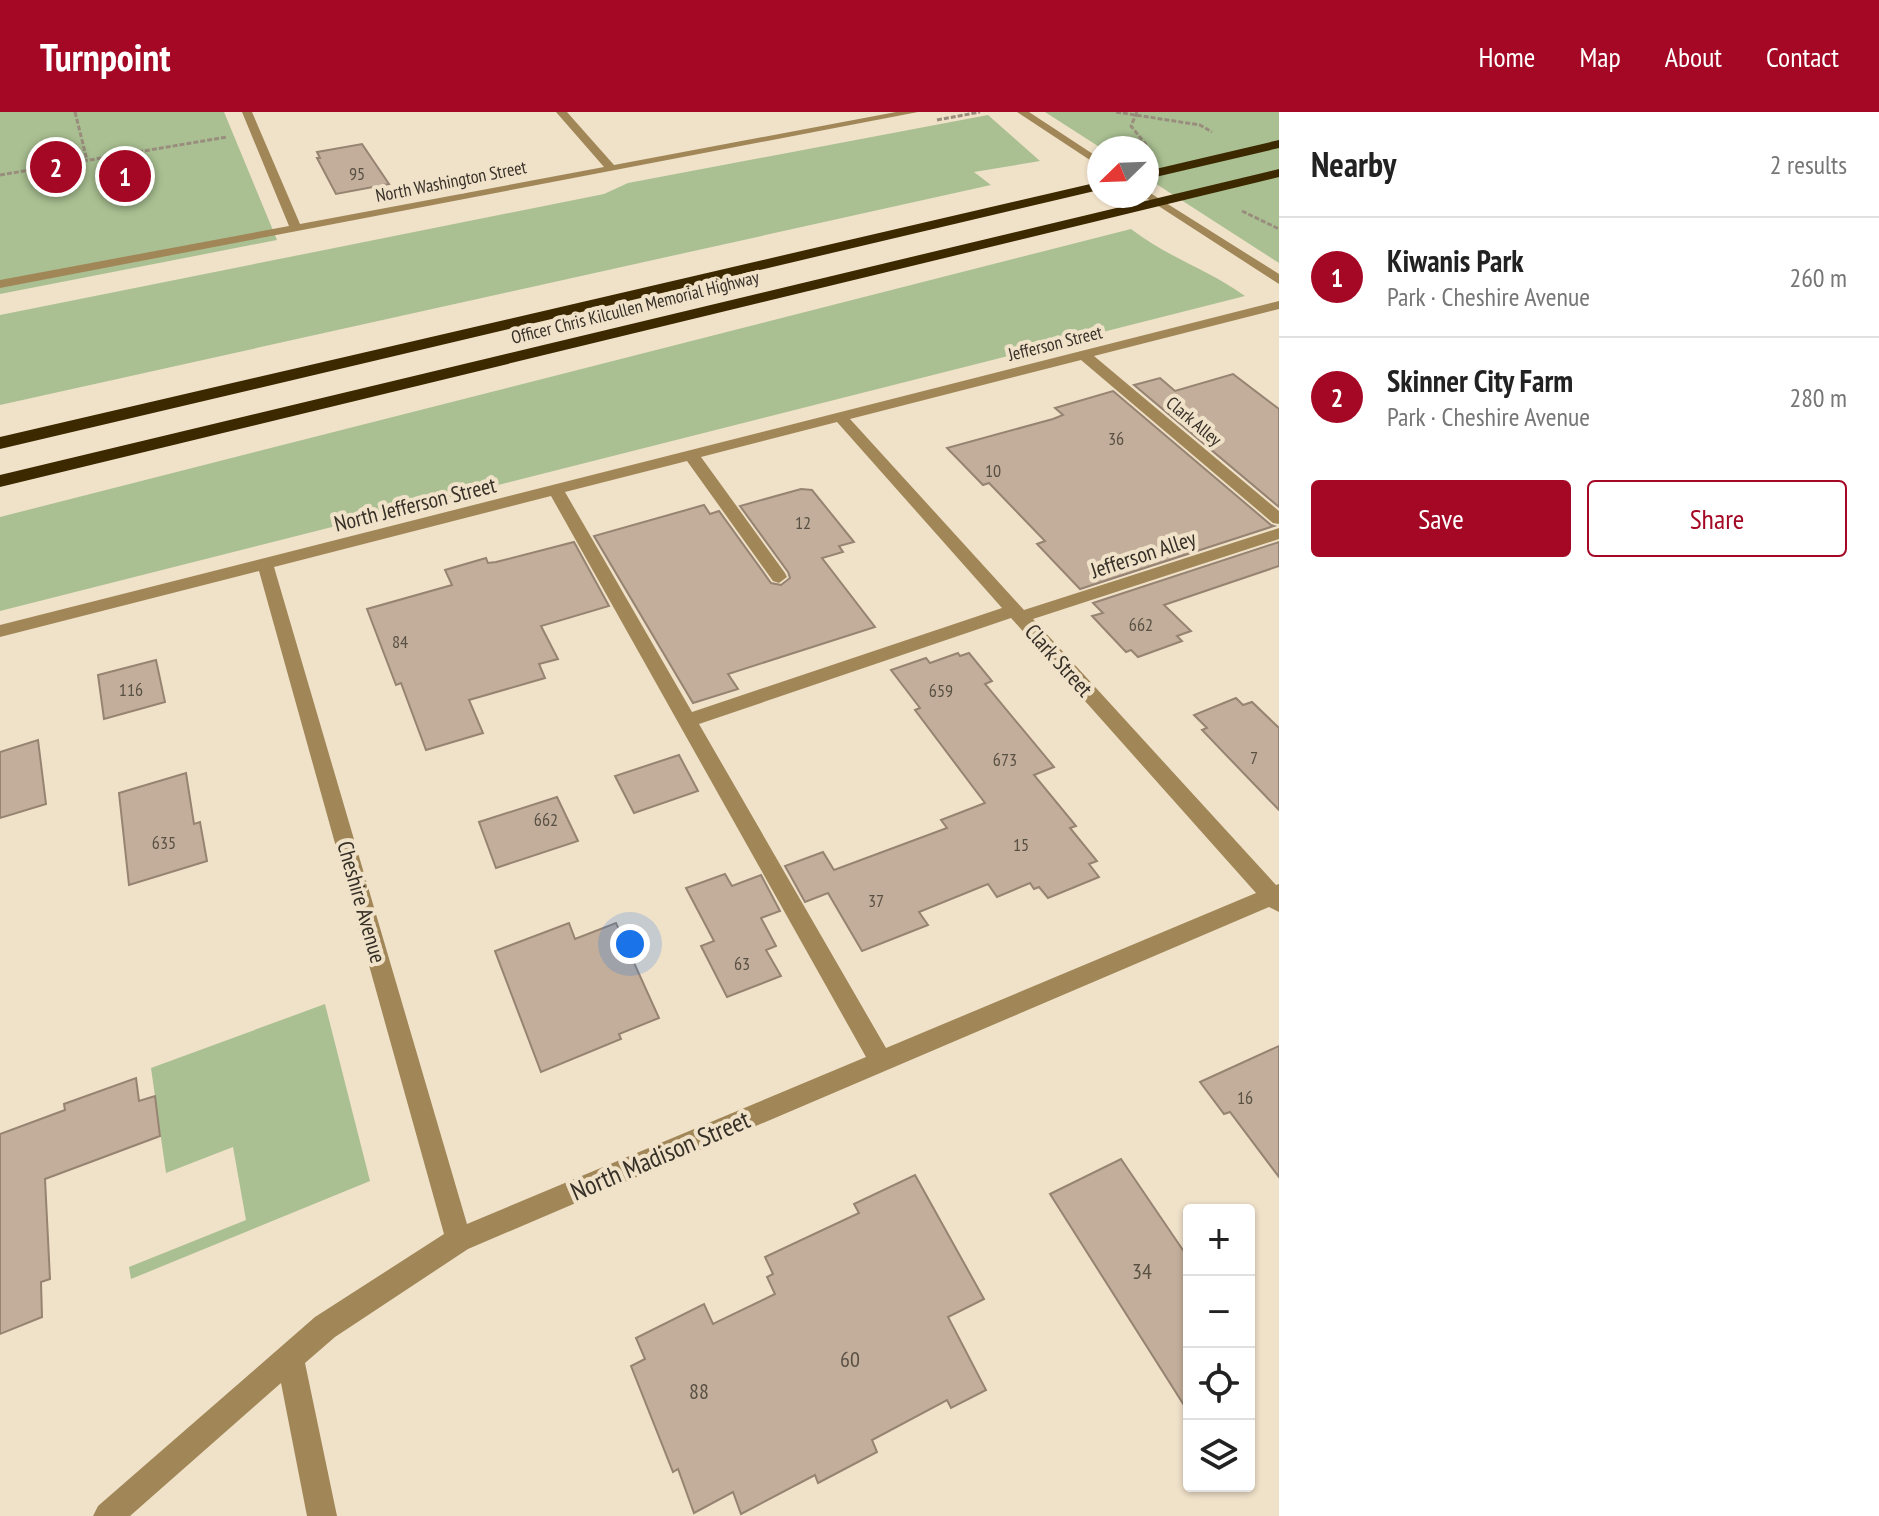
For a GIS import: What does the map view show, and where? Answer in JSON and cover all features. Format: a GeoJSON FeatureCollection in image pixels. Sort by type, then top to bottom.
{"type":"FeatureCollection","features":[{"type":"Feature","properties":{"kind":"highway"},"geometry":{"type":"LineString","coordinates":[[1159,172],[1279,144]]}},
{"type":"Feature","properties":{"kind":"highway","name":"Officer Chris Kilcullen Memorial Highway"},"geometry":{"type":"LineString","coordinates":[[0,481],[1279,173]]}},
{"type":"Feature","properties":{"kind":"highway","name":"Officer Chris Kilcullen Memorial Highway"},"geometry":{"type":"LineString","coordinates":[[0,443],[1087,189]]}},
{"type":"Feature","properties":{"kind":"street"},"geometry":{"type":"LineString","coordinates":[[247,112],[296,228]]}},
{"type":"Feature","properties":{"kind":"street"},"geometry":{"type":"LineString","coordinates":[[561,112],[612,169]]}},
{"type":"Feature","properties":{"kind":"street","name":"North Washington Street"},"geometry":{"type":"LineString","coordinates":[[0,284],[913,112]]}},
{"type":"Feature","properties":{"kind":"street"},"geometry":{"type":"LineString","coordinates":[[1022,112],[1087,155]]}},
{"type":"Feature","properties":{"kind":"street"},"geometry":{"type":"LineString","coordinates":[[1159,202],[1279,280]]}},
{"type":"Feature","properties":{"kind":"street","name":"Jefferson Street"},"geometry":{"type":"LineString","coordinates":[[839,416],[1279,305]]}},
{"type":"Feature","properties":{"kind":"street","name":"Clark Alley"},"geometry":{"type":"LineString","coordinates":[[1084,355],[1279,519]]}},
{"type":"Feature","properties":{"kind":"street","name":"North Jefferson Street"},"geometry":{"type":"LineString","coordinates":[[0,631],[556,491],[839,416]]}},
{"type":"Feature","properties":{"kind":"street","name":"Clark Street"},"geometry":{"type":"LineString","coordinates":[[839,416],[1277,897]]}},
{"type":"Feature","properties":{"kind":"street"},"geometry":{"type":"LineString","coordinates":[[691,455],[779,577]]}},
{"type":"Feature","properties":{"kind":"street"},"geometry":{"type":"LineString","coordinates":[[556,491],[881,1061]]}},
{"type":"Feature","properties":{"kind":"street","name":"Jefferson Alley"},"geometry":{"type":"LineString","coordinates":[[687,721],[1279,533]]}},
{"type":"Feature","properties":{"kind":"street","name":"Cheshire Avenue"},"geometry":{"type":"LineString","coordinates":[[265,563],[459,1240]]}},
{"type":"Feature","properties":{"kind":"street","name":"North Madison Street"},"geometry":{"type":"LineString","coordinates":[[108,1516],[325,1327],[459,1240],[1277,897]]}},
{"type":"Feature","properties":{"kind":"street"},"geometry":{"type":"LineString","coordinates":[[290,1357],[322,1516]]}},
{"type":"Feature","properties":{"kind":"path"},"geometry":{"type":"LineString","coordinates":[[75,112],[87,160]]}},
{"type":"Feature","properties":{"kind":"path"},"geometry":{"type":"LineString","coordinates":[[1116,112],[1135,115],[1137,112]]}},
{"type":"Feature","properties":{"kind":"path"},"geometry":{"type":"LineString","coordinates":[[0,175],[256,132]]}},
{"type":"Feature","properties":{"kind":"green space"},"geometry":{"type":"Polygon","coordinates":[[[0,112],[224,112],[277,240],[0,294],[0,112]]]}},
{"type":"Feature","properties":{"kind":"green space"},"geometry":{"type":"Polygon","coordinates":[[[1045,112],[1279,112],[1279,263],[1159,186],[1159,136],[1087,136],[1087,139],[1045,112]]]}},
{"type":"Feature","properties":{"kind":"green space"},"geometry":{"type":"Polygon","coordinates":[[[988,115],[1040,161],[974,172],[991,185],[0,405],[0,315],[604,194],[628,183],[988,115]]]}},
{"type":"Feature","properties":{"kind":"green space"},"geometry":{"type":"Polygon","coordinates":[[[1131,229],[1245,296],[0,611],[0,517],[1131,229]]]}},
{"type":"Feature","properties":{"kind":"green space"},"geometry":{"type":"Polygon","coordinates":[[[325,1004],[370,1181],[131,1279],[129,1267],[246,1220],[233,1147],[166,1173],[151,1068],[325,1004]]]}},
{"type":"Feature","properties":{"kind":"building"},"geometry":{"type":"Polygon","coordinates":[[[362,144],[389,184],[336,194],[317,158],[320,158],[317,152],[362,144]]]}},
{"type":"Feature","properties":{"kind":"building"},"geometry":{"type":"Polygon","coordinates":[[[1233,374],[1279,409],[1279,507],[1134,385],[1160,378],[1175,391],[1233,374]]]}},
{"type":"Feature","properties":{"kind":"building"},"geometry":{"type":"Polygon","coordinates":[[[1113,391],[1274,526],[1080,589],[1037,544],[1045,541],[989,483],[983,485],[947,448],[1053,419],[1063,415],[1055,408],[1113,391]]]}},
{"type":"Feature","properties":{"kind":"building"},"geometry":{"type":"Polygon","coordinates":[[[801,489],[812,490],[854,542],[839,546],[843,552],[822,558],[875,627],[728,674],[738,689],[693,703],[594,536],[704,505],[710,514],[719,511],[771,583],[781,585],[790,578],[788,572],[740,506],[801,489]]]}},
{"type":"Feature","properties":{"kind":"building"},"geometry":{"type":"Polygon","coordinates":[[[574,542],[609,606],[541,626],[558,659],[539,664],[545,678],[469,700],[483,733],[426,750],[401,683],[396,685],[367,609],[452,585],[445,570],[486,558],[488,563],[496,562],[574,542]]]}},
{"type":"Feature","properties":{"kind":"building"},"geometry":{"type":"Polygon","coordinates":[[[1279,542],[1279,566],[1164,605],[1191,631],[1177,636],[1182,641],[1138,657],[1131,650],[1126,652],[1092,616],[1103,613],[1093,603],[1279,542]]]}},
{"type":"Feature","properties":{"kind":"building"},"geometry":{"type":"Polygon","coordinates":[[[958,653],[960,656],[969,653],[992,681],[985,684],[1054,767],[1034,775],[1076,826],[1070,828],[1097,861],[1089,864],[1099,877],[1048,898],[1039,887],[1034,889],[1030,883],[997,897],[988,884],[919,912],[928,925],[862,951],[828,893],[805,902],[785,866],[823,852],[834,870],[947,828],[941,820],[985,803],[915,710],[920,708],[891,670],[926,658],[930,663],[958,653]]]}},
{"type":"Feature","properties":{"kind":"building"},"geometry":{"type":"Polygon","coordinates":[[[156,660],[165,702],[104,719],[98,675],[156,660]]]}},
{"type":"Feature","properties":{"kind":"building"},"geometry":{"type":"Polygon","coordinates":[[[1236,698],[1243,705],[1252,702],[1279,728],[1279,810],[1202,730],[1207,728],[1194,715],[1236,698]]]}},
{"type":"Feature","properties":{"kind":"building"},"geometry":{"type":"Polygon","coordinates":[[[38,740],[46,804],[0,818],[0,752],[38,740]]]}},
{"type":"Feature","properties":{"kind":"building"},"geometry":{"type":"Polygon","coordinates":[[[679,755],[698,791],[634,813],[615,776],[679,755]]]}},
{"type":"Feature","properties":{"kind":"building"},"geometry":{"type":"Polygon","coordinates":[[[186,773],[194,824],[200,822],[207,861],[129,885],[119,793],[186,773]]]}},
{"type":"Feature","properties":{"kind":"building"},"geometry":{"type":"Polygon","coordinates":[[[557,797],[578,841],[496,868],[479,822],[557,797]]]}},
{"type":"Feature","properties":{"kind":"building"},"geometry":{"type":"Polygon","coordinates":[[[725,874],[732,886],[761,875],[780,911],[761,918],[776,946],[766,950],[781,976],[727,997],[701,946],[714,941],[686,888],[725,874]]]}},
{"type":"Feature","properties":{"kind":"building"},"geometry":{"type":"Polygon","coordinates":[[[569,923],[575,939],[616,923],[659,1018],[619,1034],[621,1039],[541,1072],[495,951],[569,923]]]}},
{"type":"Feature","properties":{"kind":"building"},"geometry":{"type":"Polygon","coordinates":[[[1279,1046],[1279,1177],[1230,1112],[1224,1114],[1200,1082],[1279,1046]]]}},
{"type":"Feature","properties":{"kind":"building"},"geometry":{"type":"Polygon","coordinates":[[[136,1078],[139,1101],[155,1096],[160,1136],[45,1179],[50,1279],[41,1282],[42,1317],[0,1334],[0,1134],[65,1110],[64,1104],[136,1078]]]}},
{"type":"Feature","properties":{"kind":"building"},"geometry":{"type":"Polygon","coordinates":[[[1121,1159],[1183,1250],[1183,1404],[1050,1194],[1121,1159]]]}},
{"type":"Feature","properties":{"kind":"building"},"geometry":{"type":"Polygon","coordinates":[[[915,1175],[984,1299],[948,1317],[986,1390],[951,1408],[947,1400],[872,1440],[877,1452],[818,1483],[815,1475],[741,1514],[733,1492],[694,1513],[678,1469],[673,1472],[631,1366],[645,1359],[636,1338],[704,1304],[713,1324],[775,1294],[767,1277],[773,1274],[765,1257],[859,1213],[854,1204],[915,1175]]]}},
{"type":"Feature","properties":{"kind":"place","name":"Skinner City Farm"},"geometry":{"type":"Point","coordinates":[56,167]}},
{"type":"Feature","properties":{"kind":"place","name":"Kiwanis Park"},"geometry":{"type":"Point","coordinates":[125,176]}}]}
